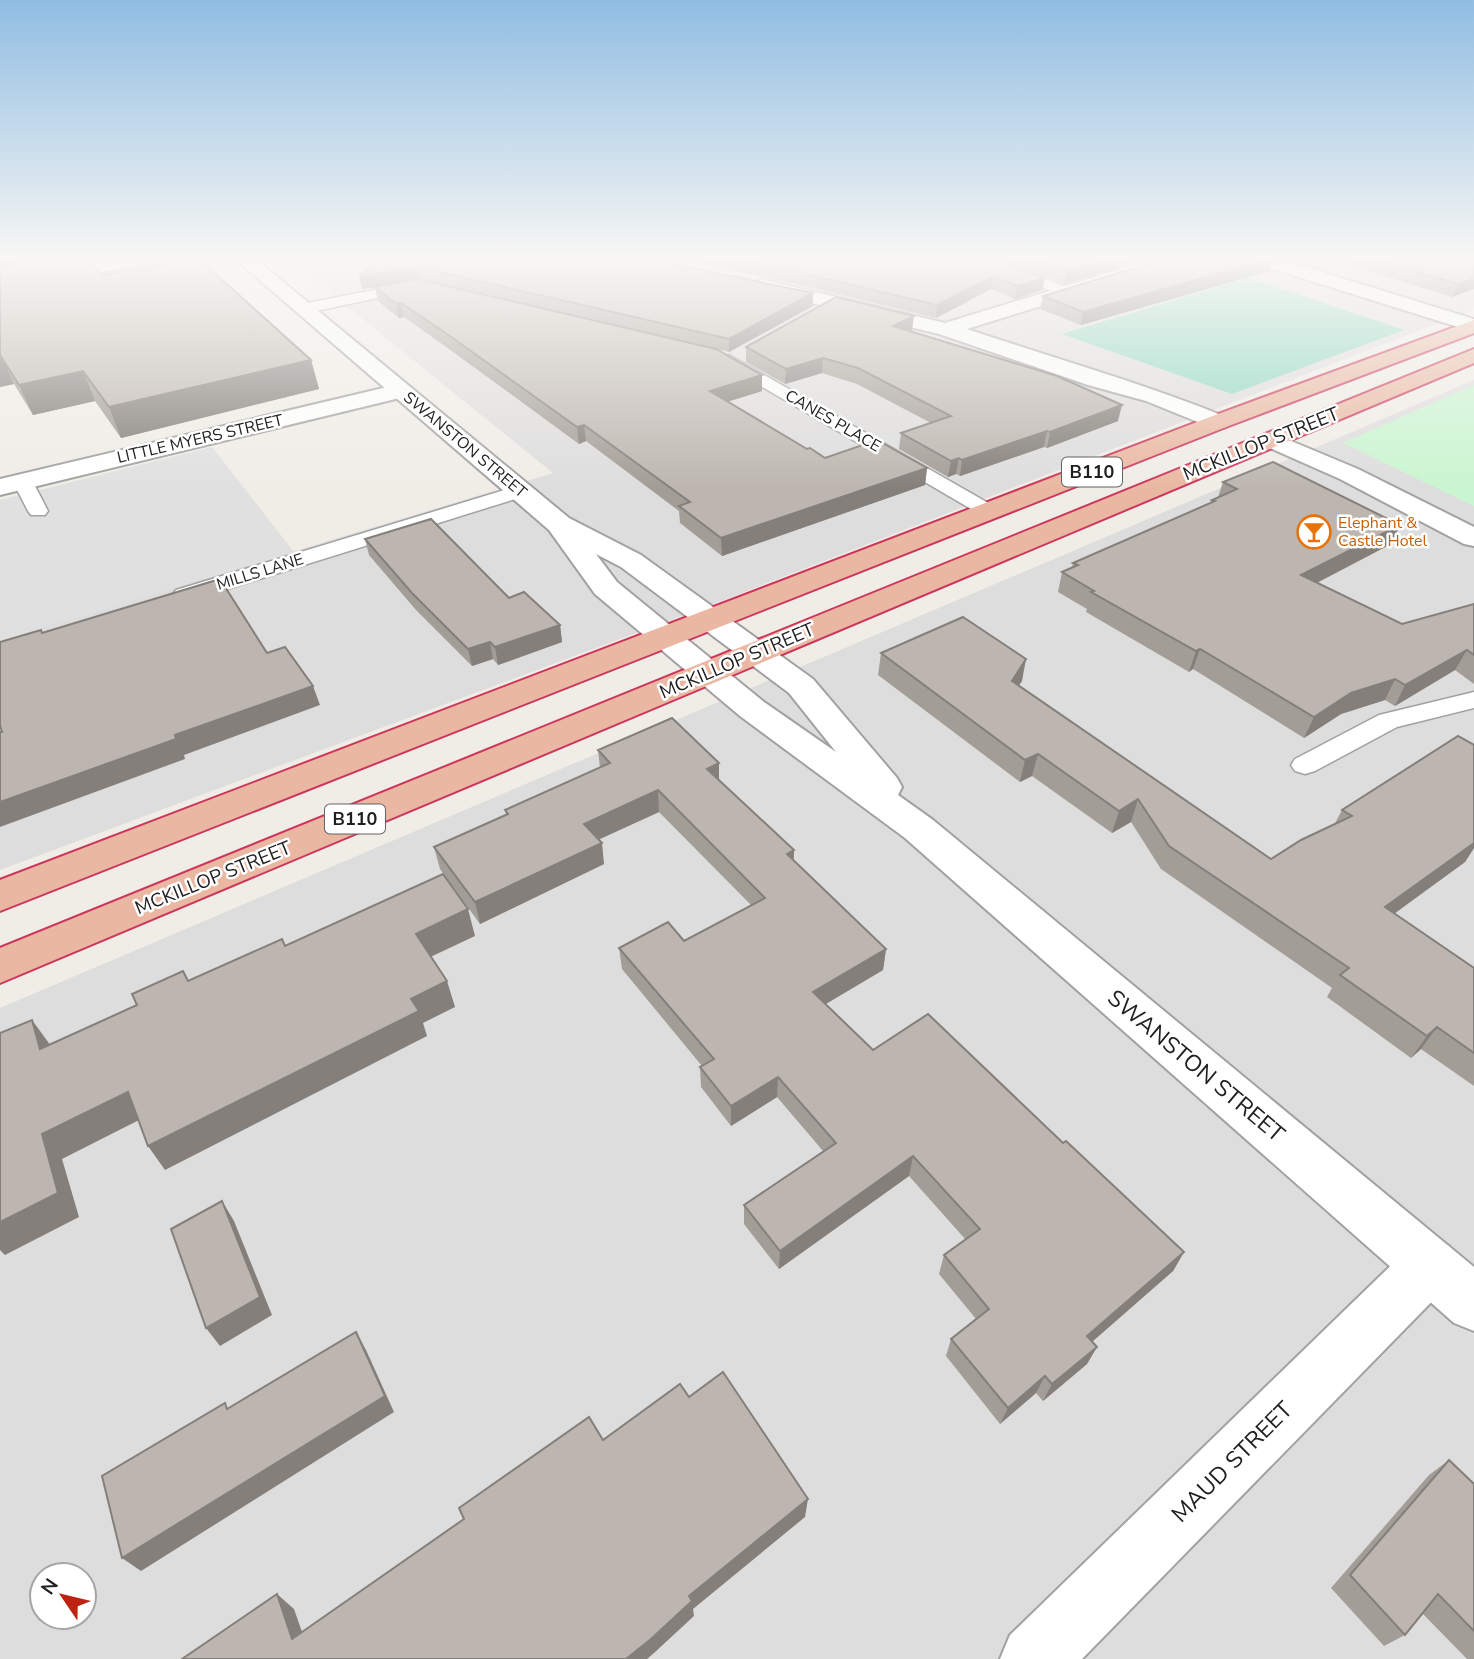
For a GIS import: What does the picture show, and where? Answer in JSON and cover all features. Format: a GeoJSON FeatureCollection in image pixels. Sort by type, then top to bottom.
{"type":"FeatureCollection","features":[{"type":"Feature","properties":{"kind":"highway","name":"MCKILLOP STREET"},"geometry":{"type":"LineString","coordinates":[[0,896],[1229,418],[1452,334]]}},
{"type":"Feature","properties":{"kind":"highway","name":"MCKILLOP STREET"},"geometry":{"type":"LineString","coordinates":[[0,966],[1474,355]]}},
{"type":"Feature","properties":{"kind":"highway"},"geometry":{"type":"LineString","coordinates":[[1174,440],[1241,433],[1272,440]]}},
{"type":"Feature","properties":{"kind":"street","name":"SWANSTON STREET"},"geometry":{"type":"LineString","coordinates":[[332,334],[559,524],[606,588],[752,709],[919,829],[1474,1303]]}},
{"type":"Feature","properties":{"kind":"street"},"geometry":{"type":"LineString","coordinates":[[962,334],[1096,380],[1229,418]]}},
{"type":"Feature","properties":{"kind":"street"},"geometry":{"type":"LineString","coordinates":[[1007,334],[1229,418]]}},
{"type":"Feature","properties":{"kind":"street","name":"LITTLE MYERS STREET"},"geometry":{"type":"LineString","coordinates":[[11,484],[400,391]]}},
{"type":"Feature","properties":{"kind":"street"},"geometry":{"type":"LineString","coordinates":[[1272,440],[1349,474],[1474,538]]}},
{"type":"Feature","properties":{"kind":"street"},"geometry":{"type":"LineString","coordinates":[[1228,458],[1276,463],[1414,509]]}},
{"type":"Feature","properties":{"kind":"street","name":"SWANSTON STREET"},"geometry":{"type":"LineString","coordinates":[[559,524],[631,561],[801,686],[919,829]]}},
{"type":"Feature","properties":{"kind":"street","name":"MAUD STREET"},"geometry":{"type":"LineString","coordinates":[[1034,1659],[1430,1265]]}},
{"type":"Feature","properties":{"kind":"lane","name":"CANES PLACE"},"geometry":{"type":"LineString","coordinates":[[729,357],[990,512]]}},
{"type":"Feature","properties":{"kind":"lane"},"geometry":{"type":"LineString","coordinates":[[11,484],[38,510]]}},
{"type":"Feature","properties":{"kind":"lane","name":"MILLS LANE"},"geometry":{"type":"LineString","coordinates":[[157,603],[521,491]]}},
{"type":"Feature","properties":{"kind":"lane"},"geometry":{"type":"LineString","coordinates":[[1305,765],[1388,721],[1474,700]]}},
{"type":"Feature","properties":{"kind":"shaded area"},"geometry":{"type":"Polygon","coordinates":[[[382,334],[1408,334],[703,608],[0,870],[0,640],[553,473],[382,334]]]}},
{"type":"Feature","properties":{"kind":"shaded area"},"geometry":{"type":"Polygon","coordinates":[[[1474,380],[1474,1659],[0,1659],[0,1008],[1474,380]]]}},
{"type":"Feature","properties":{"kind":"shaded area"},"geometry":{"type":"Polygon","coordinates":[[[212,447],[294,552],[0,640],[0,500],[212,447]]]}},
{"type":"Feature","properties":{"kind":"green space"},"geometry":{"type":"Polygon","coordinates":[[[1063,334],[1392,334],[1232,394],[1063,334]]]}},
{"type":"Feature","properties":{"kind":"green space"},"geometry":{"type":"Polygon","coordinates":[[[1474,385],[1474,506],[1343,443],[1474,385]]]}},
{"type":"Feature","properties":{"kind":"building"},"geometry":{"type":"Polygon","coordinates":[[[0,334],[283,334],[311,360],[109,407],[83,371],[19,385],[0,355],[0,334]]]}},
{"type":"Feature","properties":{"kind":"building"},"geometry":{"type":"Polygon","coordinates":[[[448,334],[654,334],[716,349],[762,375],[710,391],[807,449],[810,448],[825,458],[877,440],[927,468],[721,538],[679,506],[690,502],[584,425],[577,427],[448,334]]]}},
{"type":"Feature","properties":{"kind":"building"},"geometry":{"type":"Polygon","coordinates":[[[709,334],[737,334],[729,339],[709,334]]]}},
{"type":"Feature","properties":{"kind":"building"},"geometry":{"type":"Polygon","coordinates":[[[769,334],[921,334],[1057,376],[1122,405],[1050,432],[962,460],[959,458],[951,461],[901,433],[951,416],[858,368],[823,358],[786,369],[746,347],[769,334]]]}},
{"type":"Feature","properties":{"kind":"building"},"geometry":{"type":"Polygon","coordinates":[[[1273,462],[1400,525],[1301,575],[1402,624],[1474,604],[1474,655],[1467,650],[1405,685],[1395,679],[1351,693],[1314,717],[1200,649],[1196,651],[1091,592],[1094,591],[1062,572],[1078,565],[1073,563],[1215,501],[1212,500],[1237,489],[1223,482],[1273,462]]]}},
{"type":"Feature","properties":{"kind":"building"},"geometry":{"type":"Polygon","coordinates":[[[431,519],[509,598],[524,592],[560,625],[495,647],[490,642],[468,649],[412,593],[365,539],[431,519]]]}},
{"type":"Feature","properties":{"kind":"building"},"geometry":{"type":"Polygon","coordinates":[[[220,579],[267,653],[285,647],[313,686],[0,802],[0,642],[41,630],[42,633],[220,579]]]}},
{"type":"Feature","properties":{"kind":"building"},"geometry":{"type":"Polygon","coordinates":[[[963,617],[1026,659],[1012,681],[1271,859],[1301,840],[1352,816],[1342,810],[1458,736],[1474,745],[1474,843],[1385,907],[1474,968],[1474,1053],[1437,1027],[1427,1036],[1340,975],[1349,968],[1169,846],[1138,799],[1119,811],[1038,754],[1025,760],[881,653],[963,617]]]}},
{"type":"Feature","properties":{"kind":"building"},"geometry":{"type":"Polygon","coordinates":[[[672,718],[719,763],[707,769],[794,850],[787,854],[886,949],[813,992],[873,1050],[928,1014],[1063,1143],[1066,1141],[1184,1252],[1087,1336],[1097,1347],[1052,1384],[1045,1376],[1008,1408],[951,1339],[989,1309],[944,1255],[980,1229],[913,1156],[780,1251],[744,1205],[836,1143],[778,1077],[731,1106],[700,1067],[714,1059],[619,948],[668,922],[684,941],[765,898],[658,790],[584,824],[602,843],[475,902],[434,847],[508,814],[505,810],[610,763],[598,750],[672,718]]]}},
{"type":"Feature","properties":{"kind":"building"},"geometry":{"type":"Polygon","coordinates":[[[443,874],[468,909],[416,934],[447,981],[411,999],[419,1011],[148,1146],[128,1092],[42,1134],[58,1193],[0,1222],[0,1033],[32,1020],[40,1049],[137,1005],[132,994],[183,971],[188,981],[282,939],[285,946],[443,874]]]}},
{"type":"Feature","properties":{"kind":"building"},"geometry":{"type":"Polygon","coordinates":[[[222,1201],[260,1297],[206,1328],[171,1229],[222,1201]]]}},
{"type":"Feature","properties":{"kind":"building"},"geometry":{"type":"Polygon","coordinates":[[[356,1332],[385,1396],[122,1558],[102,1476],[225,1403],[227,1409],[356,1332]]]}},
{"type":"Feature","properties":{"kind":"building"},"geometry":{"type":"Polygon","coordinates":[[[723,1372],[808,1499],[689,1596],[692,1601],[626,1659],[182,1659],[277,1594],[292,1639],[464,1519],[459,1508],[589,1417],[603,1440],[680,1384],[689,1397],[723,1372]]]}},
{"type":"Feature","properties":{"kind":"building"},"geometry":{"type":"Polygon","coordinates":[[[1449,1460],[1474,1484],[1474,1631],[1438,1594],[1405,1635],[1350,1575],[1449,1460]]]}},
{"type":"Feature","properties":{"kind":"place","name":"Elephant & Castle Hotel"},"geometry":{"type":"Point","coordinates":[1314,532]}}]}
